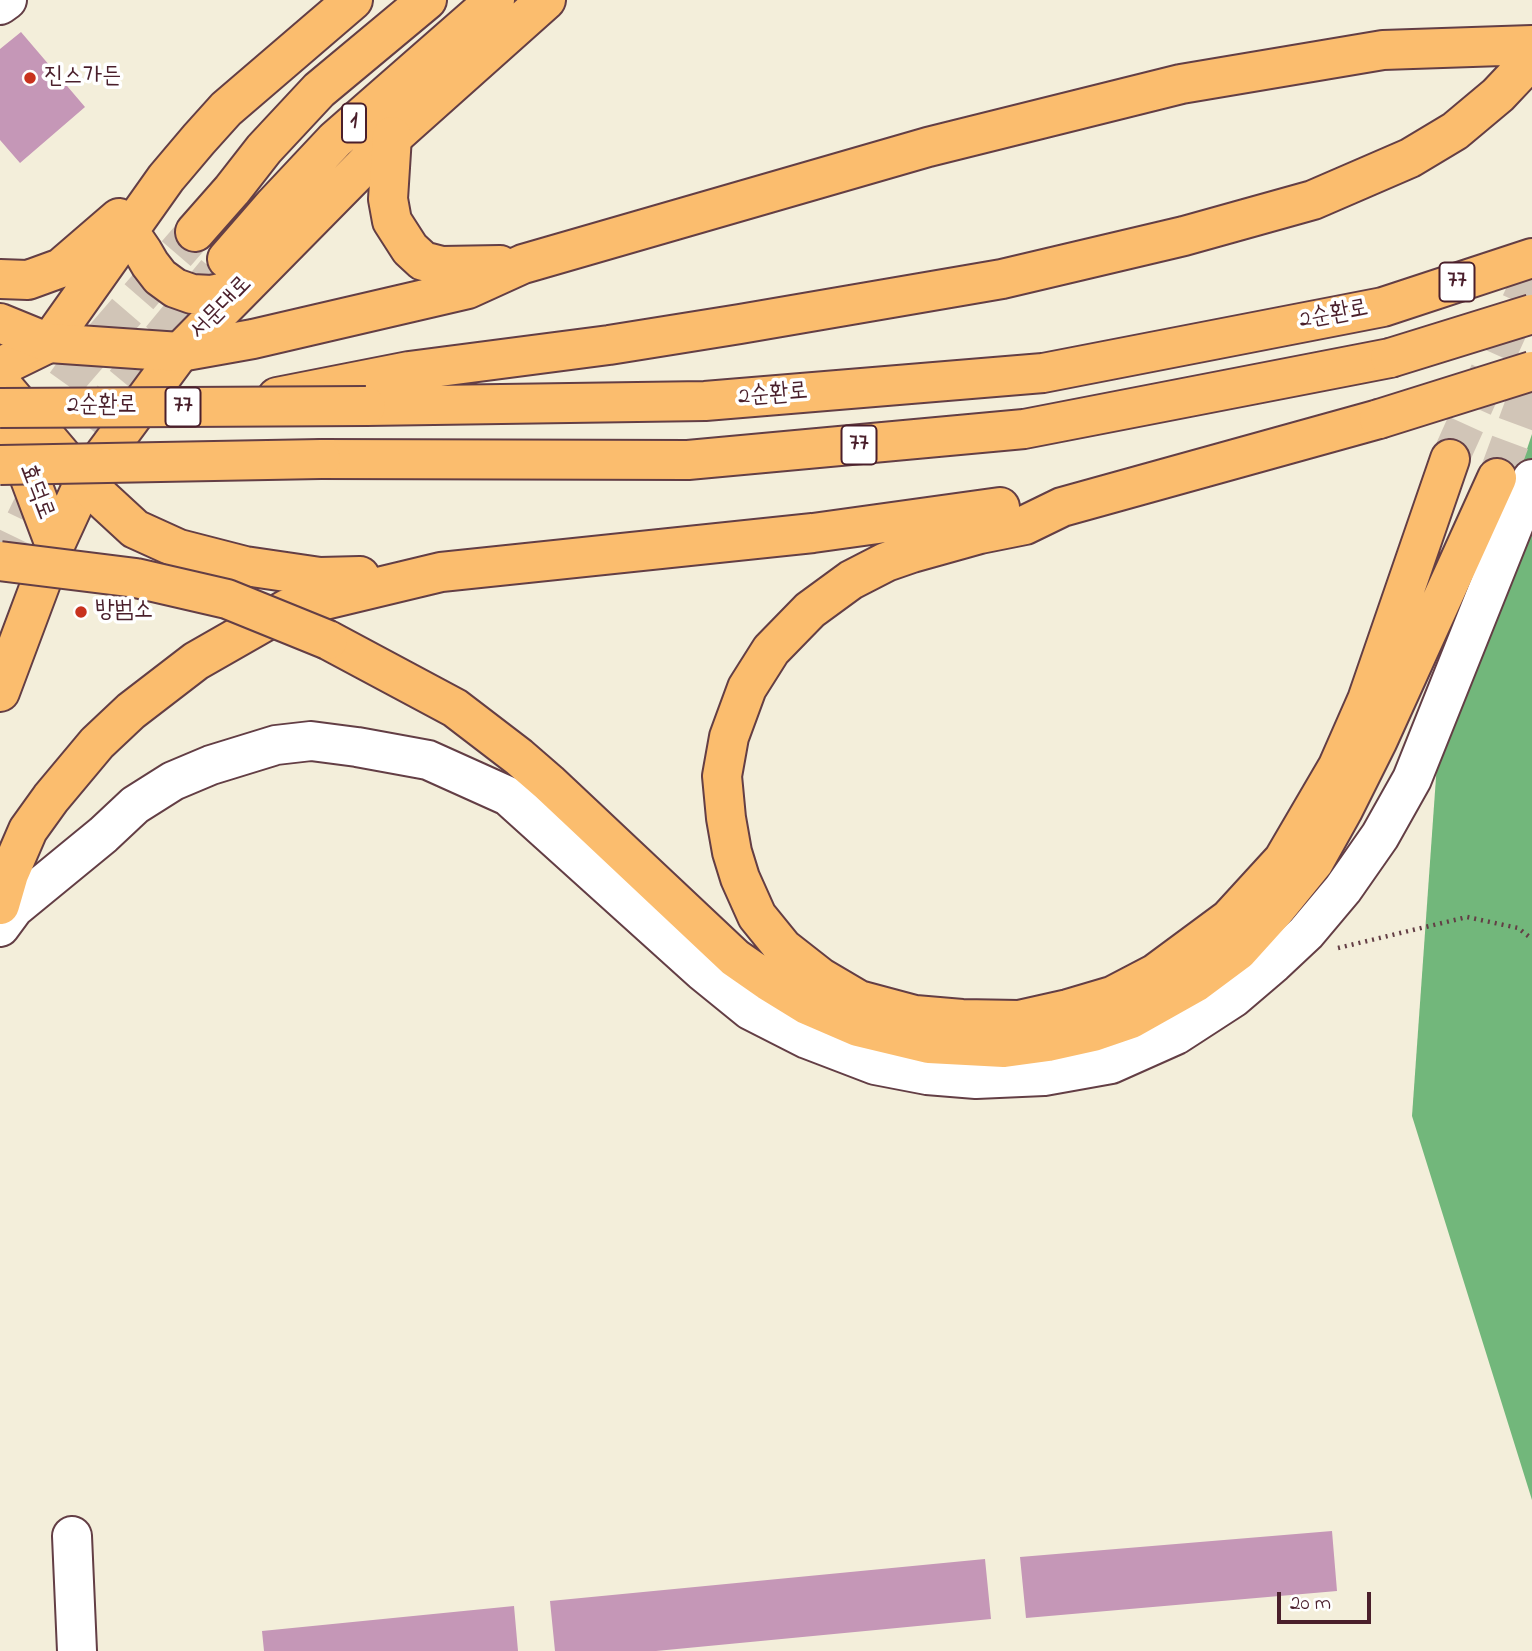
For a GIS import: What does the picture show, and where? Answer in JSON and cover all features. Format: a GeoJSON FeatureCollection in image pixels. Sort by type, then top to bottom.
{"type":"FeatureCollection","features":[{"type":"Feature","properties":{"kind":"main road"},"geometry":{"type":"LineString","coordinates":[[0,367],[49,342],[166,178],[226,109],[353,0]]}},
{"type":"Feature","properties":{"kind":"main road","name":"1"},"geometry":{"type":"LineString","coordinates":[[195,232],[264,149],[319,90],[427,0]]}},
{"type":"Feature","properties":{"kind":"main road","name":"서문대로"},"geometry":{"type":"LineString","coordinates":[[0,692],[55,545],[84,482],[234,274],[274,205],[335,139],[495,0]]}},
{"type":"Feature","properties":{"kind":"main road","name":"서문대로"},"geometry":{"type":"LineString","coordinates":[[234,274],[546,0]]}},
{"type":"Feature","properties":{"kind":"main road"},"geometry":{"type":"LineString","coordinates":[[0,323],[49,342],[180,352],[253,339],[468,289],[523,264],[928,147],[1181,84],[1383,50],[1532,45]]}},
{"type":"Feature","properties":{"kind":"main road"},"geometry":{"type":"LineString","coordinates":[[227,407],[410,371],[727,327],[1002,279],[1184,236],[1313,200],[1410,158],[1455,131],[1498,95],[1532,59]]}},
{"type":"Feature","properties":{"kind":"main road"},"geometry":{"type":"LineString","coordinates":[[392,136],[388,199],[392,220],[410,249],[424,261],[442,266],[523,264]]}},
{"type":"Feature","properties":{"kind":"main road"},"geometry":{"type":"LineString","coordinates":[[0,279],[28,280],[61,268],[166,178]]}},
{"type":"Feature","properties":{"kind":"main road"},"geometry":{"type":"LineString","coordinates":[[128,230],[160,277],[176,288],[212,295],[234,274]]}},
{"type":"Feature","properties":{"kind":"main road","name":"2순환로"},"geometry":{"type":"LineString","coordinates":[[0,408],[705,401],[1043,373],[1382,307],[1532,258]]}},
{"type":"Feature","properties":{"kind":"main road","name":"77"},"geometry":{"type":"LineString","coordinates":[[0,465],[321,459],[688,460],[1024,429],[1390,358],[1532,314]]}},
{"type":"Feature","properties":{"kind":"main road"},"geometry":{"type":"LineString","coordinates":[[1450,459],[1367,700],[1338,766],[1283,860],[1229,919],[1156,973],[1112,996],[1019,1020],[915,1015],[859,1000],[820,977],[783,948],[757,916],[732,852],[726,818],[722,776],[729,737],[747,688],[771,650],[810,610],[851,580],[886,562],[912,553],[1025,525],[1062,507],[1379,419],[1532,372]]}},
{"type":"Feature","properties":{"kind":"main road"},"geometry":{"type":"LineString","coordinates":[[0,384],[84,482],[135,529],[179,549],[246,566],[320,577],[441,572],[813,533],[1024,504],[1062,507]]}},
{"type":"Feature","properties":{"kind":"main road","name":"효덕로"},"geometry":{"type":"LineString","coordinates":[[0,399],[55,545]]}},
{"type":"Feature","properties":{"kind":"main road"},"geometry":{"type":"LineString","coordinates":[[0,561],[136,578],[227,599],[328,640],[455,708],[549,783],[734,958],[807,1005],[858,1027],[929,1044],[1004,1048],[1093,1032],[1131,1019],[1195,983],[1238,951],[1275,910],[1314,862],[1343,810],[1515,478]]}},
{"type":"Feature","properties":{"kind":"main road"},"geometry":{"type":"LineString","coordinates":[[0,905],[9,874],[28,830],[51,798],[97,744],[131,711],[196,661],[287,609],[441,572]]}},
{"type":"Feature","properties":{"kind":"street"},"geometry":{"type":"LineString","coordinates":[[0,5],[7,0]]}},
{"type":"Feature","properties":{"kind":"street"},"geometry":{"type":"LineString","coordinates":[[0,927],[14,908],[103,835],[135,805],[173,780],[276,745],[311,741],[428,760],[508,796],[702,971],[750,1010],[807,1040],[875,1065],[927,1075],[976,1080],[1044,1076],[1111,1064],[1177,1035],[1233,998],[1306,933],[1343,889],[1380,835],[1412,779],[1515,478]]}},
{"type":"Feature","properties":{"kind":"street"},"geometry":{"type":"LineString","coordinates":[[72,1536],[77,1651]]}},
{"type":"Feature","properties":{"kind":"path"},"geometry":{"type":"LineString","coordinates":[[1337,948],[1467,917],[1518,929],[1532,939]]}},
{"type":"Feature","properties":{"kind":"green space"},"geometry":{"type":"Polygon","coordinates":[[[1532,434],[1532,1500],[1412,1116],[1441,707],[1532,434]]]}},
{"type":"Feature","properties":{"kind":"building","name":"진스가든"},"geometry":{"type":"Polygon","coordinates":[[[21,32],[85,107],[20,163],[0,140],[0,49],[21,32]]]}},
{"type":"Feature","properties":{"kind":"building"},"geometry":{"type":"Polygon","coordinates":[[[1332,1531],[1337,1591],[1026,1618],[1020,1557],[1332,1531]]]}},
{"type":"Feature","properties":{"kind":"building"},"geometry":{"type":"Polygon","coordinates":[[[985,1559],[991,1619],[656,1651],[555,1651],[550,1601],[985,1559]]]}},
{"type":"Feature","properties":{"kind":"building"},"geometry":{"type":"Polygon","coordinates":[[[514,1606],[518,1651],[264,1651],[262,1631],[514,1606]]]}},
{"type":"Feature","properties":{"kind":"tunnel"},"geometry":{"type":"LineString","coordinates":[[32,430],[73,373],[195,232]]}},
{"type":"Feature","properties":{"kind":"tunnel"},"geometry":{"type":"LineString","coordinates":[[0,572],[45,479],[216,272]]}},
{"type":"Feature","properties":{"kind":"tunnel"},"geometry":{"type":"LineString","coordinates":[[1450,459],[1532,277]]}},
{"type":"Feature","properties":{"kind":"tunnel"},"geometry":{"type":"LineString","coordinates":[[1497,478],[1532,383]]}},
{"type":"Feature","properties":{"kind":"place","name":"진스가든"},"geometry":{"type":"Point","coordinates":[30,78]}},
{"type":"Feature","properties":{"kind":"place","name":"방범소"},"geometry":{"type":"Point","coordinates":[81,612]}}]}
